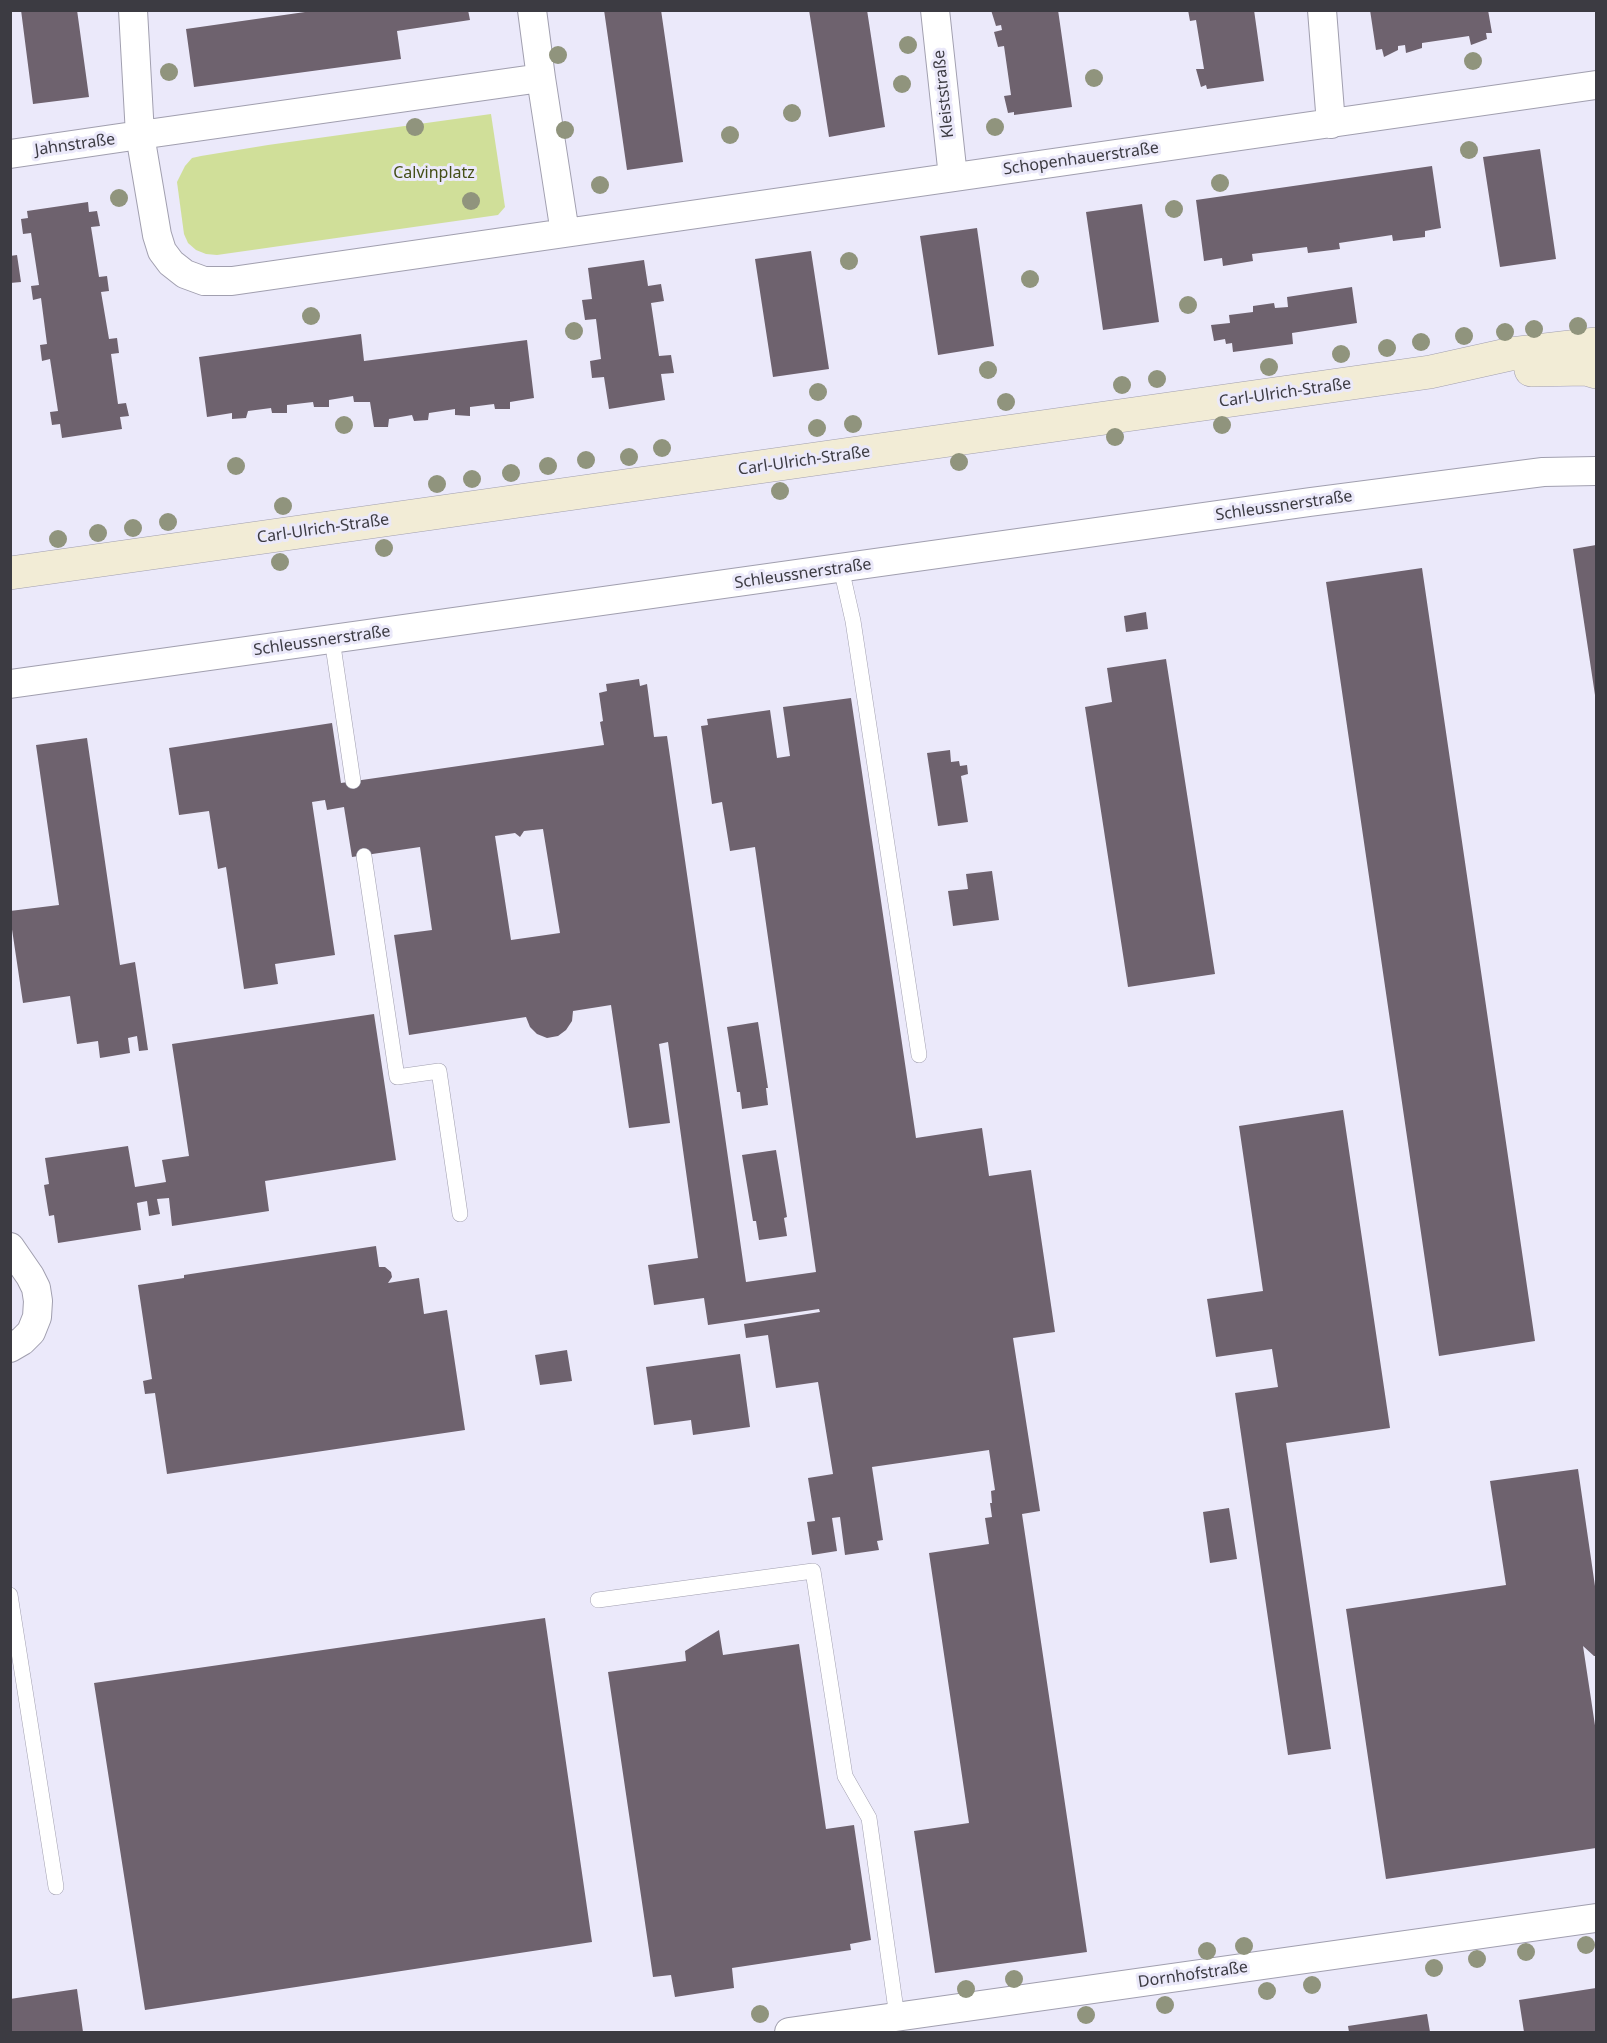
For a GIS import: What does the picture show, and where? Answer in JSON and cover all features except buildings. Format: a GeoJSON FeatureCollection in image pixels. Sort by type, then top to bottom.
{"type":"FeatureCollection","features":[{"type":"Feature","properties":{"kind":"main road","name":"Carl-Ulrich-Straße"},"geometry":{"type":"LineString","coordinates":[[10,573],[1430,372],[1511,354],[1596,344]]}},
{"type":"Feature","properties":{"kind":"main road"},"geometry":{"type":"LineString","coordinates":[[1430,372],[1586,369],[1596,372]]}},
{"type":"Feature","properties":{"kind":"street"},"geometry":{"type":"LineString","coordinates":[[133,10],[140,135],[157,235],[162,251],[171,263],[185,274],[204,281],[232,281],[565,233],[532,10]]}},
{"type":"Feature","properties":{"kind":"street","name":"Kleiststraße"},"geometry":{"type":"LineString","coordinates":[[935,10],[953,177]]}},
{"type":"Feature","properties":{"kind":"street"},"geometry":{"type":"LineString","coordinates":[[1322,10],[1331,124]]}},
{"type":"Feature","properties":{"kind":"street"},"geometry":{"type":"LineString","coordinates":[[140,135],[541,78]]}},
{"type":"Feature","properties":{"kind":"street","name":"Schopenhauerstraße"},"geometry":{"type":"LineString","coordinates":[[565,233],[1596,85]]}},
{"type":"Feature","properties":{"kind":"street","name":"Jahnstraße"},"geometry":{"type":"LineString","coordinates":[[10,154],[140,135]]}},
{"type":"Feature","properties":{"kind":"street","name":"Schleussnerstraße"},"geometry":{"type":"LineString","coordinates":[[10,684],[1543,471],[1596,471]]}},
{"type":"Feature","properties":{"kind":"street"},"geometry":{"type":"LineString","coordinates":[[10,1247],[36,1288],[38,1301],[37,1317],[31,1332],[10,1348]]}},
{"type":"Feature","properties":{"kind":"street","name":"Dornhofstraße"},"geometry":{"type":"LineString","coordinates":[[789,2032],[1596,1918]]}},
{"type":"Feature","properties":{"kind":"lane"},"geometry":{"type":"LineString","coordinates":[[841,568],[853,621],[919,1055]]}},
{"type":"Feature","properties":{"kind":"lane"},"geometry":{"type":"LineString","coordinates":[[332,639],[353,781]]}},
{"type":"Feature","properties":{"kind":"lane"},"geometry":{"type":"LineString","coordinates":[[364,856],[397,1077],[439,1071],[460,1214]]}},
{"type":"Feature","properties":{"kind":"lane"},"geometry":{"type":"LineString","coordinates":[[598,1600],[813,1571],[845,1776],[869,1818],[897,2017]]}},
{"type":"Feature","properties":{"kind":"lane"},"geometry":{"type":"LineString","coordinates":[[10,1594],[56,1887]]}},
{"type":"Feature","properties":{"kind":"green space","name":"Calvinplatz"},"geometry":{"type":"Polygon","coordinates":[[[491,114],[505,207],[498,215],[217,255],[196,250],[188,243],[184,234],[177,182],[192,158],[491,114]]]}}]}
